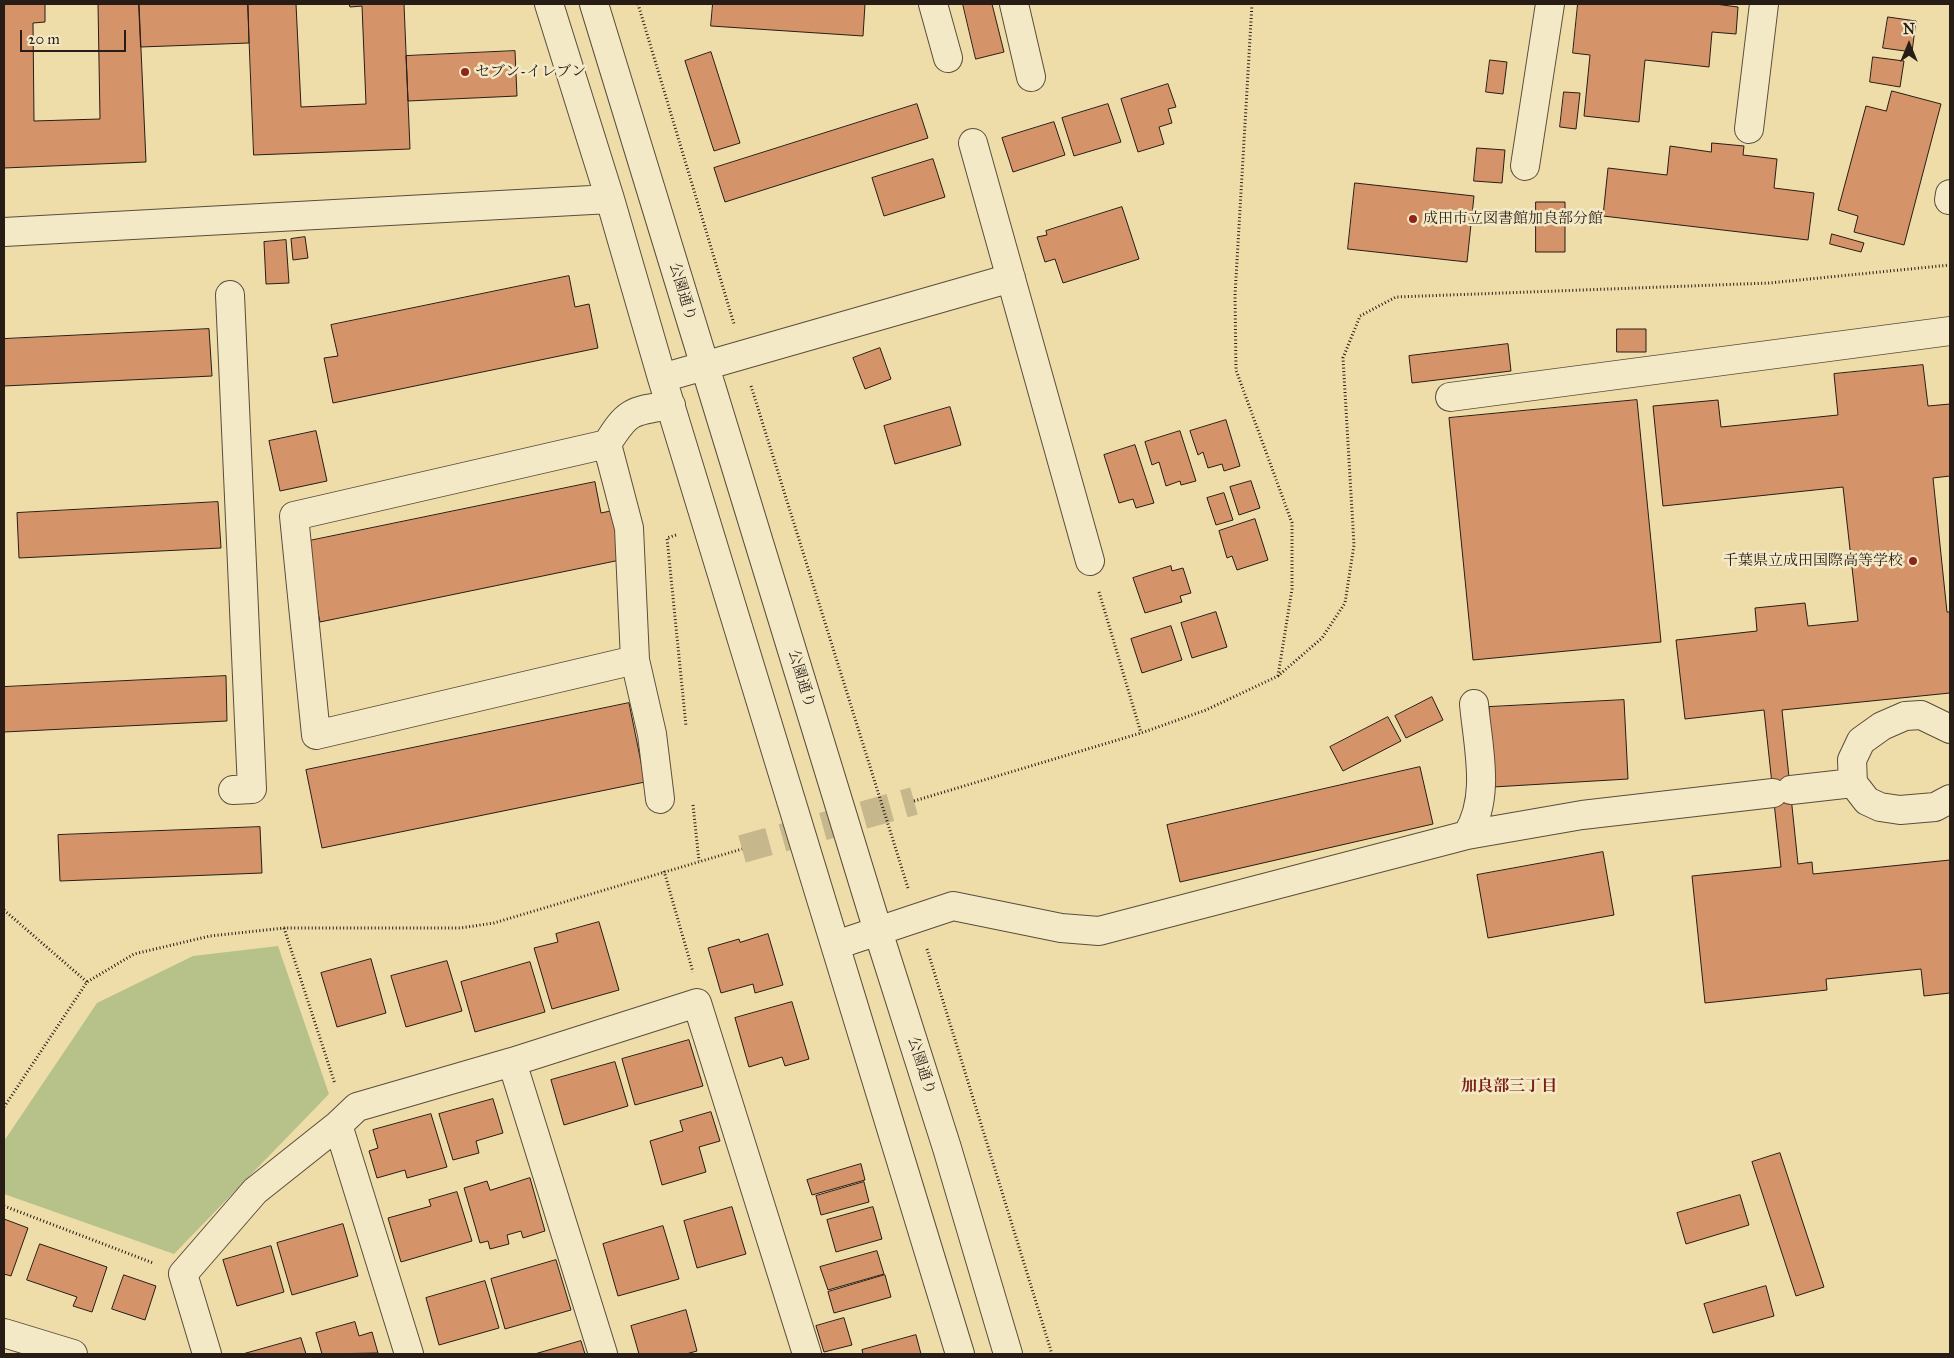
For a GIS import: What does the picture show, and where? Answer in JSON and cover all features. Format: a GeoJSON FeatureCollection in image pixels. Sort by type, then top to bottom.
{"type":"FeatureCollection","features":[{"type":"Feature","properties":{"kind":"street"},"geometry":{"type":"LineString","coordinates":[[549,4],[610,199],[662,378],[960,1354]]}},
{"type":"Feature","properties":{"kind":"street","name":"公園通り"},"geometry":{"type":"LineString","coordinates":[[594,4],[878,931],[947,1148],[1008,1354]]}},
{"type":"Feature","properties":{"kind":"street"},"geometry":{"type":"LineString","coordinates":[[933,4],[948,58]]}},
{"type":"Feature","properties":{"kind":"street"},"geometry":{"type":"LineString","coordinates":[[1014,4],[1031,77]]}},
{"type":"Feature","properties":{"kind":"street"},"geometry":{"type":"LineString","coordinates":[[1526,166],[1550,4]]}},
{"type":"Feature","properties":{"kind":"street"},"geometry":{"type":"LineString","coordinates":[[1750,129],[1764,4]]}},
{"type":"Feature","properties":{"kind":"street"},"geometry":{"type":"LineString","coordinates":[[973,143],[1090,560]]}},
{"type":"Feature","properties":{"kind":"street"},"geometry":{"type":"LineString","coordinates":[[4,232],[610,199]]}},
{"type":"Feature","properties":{"kind":"street"},"geometry":{"type":"LineString","coordinates":[[662,378],[1011,278]]}},
{"type":"Feature","properties":{"kind":"street"},"geometry":{"type":"LineString","coordinates":[[230,295],[252,789],[233,790]]}},
{"type":"Feature","properties":{"kind":"street"},"geometry":{"type":"LineString","coordinates":[[1450,397],[1950,331]]}},
{"type":"Feature","properties":{"kind":"street"},"geometry":{"type":"LineString","coordinates":[[635,660],[316,735],[294,516],[606,444],[620,422],[636,411],[671,406]]}},
{"type":"Feature","properties":{"kind":"street"},"geometry":{"type":"LineString","coordinates":[[606,444],[629,528],[635,660],[652,734],[660,799]]}},
{"type":"Feature","properties":{"kind":"street"},"geometry":{"type":"LineString","coordinates":[[1467,835],[1474,823],[1482,790],[1474,704]]}},
{"type":"Feature","properties":{"kind":"street"},"geometry":{"type":"LineString","coordinates":[[1950,728],[1921,715],[1905,716],[1882,726],[1861,741],[1852,760],[1853,783],[1867,801],[1880,807],[1900,810],[1935,807],[1950,799]]}},
{"type":"Feature","properties":{"kind":"street"},"geometry":{"type":"LineString","coordinates":[[836,945],[953,906],[1061,928],[1099,930],[1467,835],[1582,815],[1853,783]]}},
{"type":"Feature","properties":{"kind":"street"},"geometry":{"type":"LineString","coordinates":[[208,1354],[183,1274],[255,1191],[357,1107],[512,1062],[698,1003],[798,1352]]}},
{"type":"Feature","properties":{"kind":"street"},"geometry":{"type":"LineString","coordinates":[[512,1062],[603,1354]]}},
{"type":"Feature","properties":{"kind":"street"},"geometry":{"type":"LineString","coordinates":[[342,1121],[409,1354]]}},
{"type":"Feature","properties":{"kind":"street"},"geometry":{"type":"LineString","coordinates":[[4,1333],[73,1354]]}},
{"type":"Feature","properties":{"kind":"path"},"geometry":{"type":"LineString","coordinates":[[638,4],[743,354],[752,390],[1052,1354]]}},
{"type":"Feature","properties":{"kind":"path"},"geometry":{"type":"LineString","coordinates":[[914,801],[1141,733],[1206,710],[1278,676],[1292,589],[1292,523],[1236,370],[1235,295],[1252,4]]}},
{"type":"Feature","properties":{"kind":"path"},"geometry":{"type":"LineString","coordinates":[[681,533],[667,538],[686,734]]}},
{"type":"Feature","properties":{"kind":"path"},"geometry":{"type":"LineString","coordinates":[[1090,560],[1141,733]]}},
{"type":"Feature","properties":{"kind":"path"},"geometry":{"type":"LineString","coordinates":[[693,802],[699,861]]}},
{"type":"Feature","properties":{"kind":"path"},"geometry":{"type":"LineString","coordinates":[[4,1106],[87,982],[134,954],[210,936],[284,928],[460,928],[494,923],[664,871],[742,850]]}},
{"type":"Feature","properties":{"kind":"path"},"geometry":{"type":"LineString","coordinates":[[664,871],[698,993],[698,1003]]}},
{"type":"Feature","properties":{"kind":"path"},"geometry":{"type":"LineString","coordinates":[[4,910],[87,982]]}},
{"type":"Feature","properties":{"kind":"path"},"geometry":{"type":"LineString","coordinates":[[284,928],[342,1121]]}},
{"type":"Feature","properties":{"kind":"path"},"geometry":{"type":"LineString","coordinates":[[4,1206],[183,1274]]}},
{"type":"Feature","properties":{"kind":"green space"},"geometry":{"type":"Polygon","coordinates":[[[278,946],[329,1094],[174,1254],[4,1194],[4,1141],[97,1003],[193,956],[278,946]]]}},
{"type":"Feature","properties":{"kind":"building"},"geometry":{"type":"Polygon","coordinates":[[[4,4],[45,4],[45,22],[33,23],[34,121],[100,119],[98,4],[139,4],[146,162],[4,168],[4,4]]]}},
{"type":"Feature","properties":{"kind":"building"},"geometry":{"type":"Polygon","coordinates":[[[139,4],[248,4],[249,43],[141,47],[139,4]]]}},
{"type":"Feature","properties":{"kind":"building"},"geometry":{"type":"Polygon","coordinates":[[[248,4],[296,4],[301,107],[366,104],[362,6],[350,7],[349,4],[404,4],[410,149],[254,155],[248,4]]]}},
{"type":"Feature","properties":{"kind":"building"},"geometry":{"type":"Polygon","coordinates":[[[713,4],[865,4],[863,36],[711,26],[713,4]]]}},
{"type":"Feature","properties":{"kind":"building"},"geometry":{"type":"Polygon","coordinates":[[[963,4],[992,4],[1004,52],[976,59],[963,4]]]}},
{"type":"Feature","properties":{"kind":"building"},"geometry":{"type":"Polygon","coordinates":[[[1578,4],[1715,4],[1738,7],[1736,34],[1712,32],[1709,67],[1645,60],[1639,122],[1584,116],[1590,55],[1573,53],[1578,4]]]}},
{"type":"Feature","properties":{"kind":"building"},"geometry":{"type":"Polygon","coordinates":[[[1888,17],[1916,21],[1912,52],[1883,48],[1888,17]]]}},
{"type":"Feature","properties":{"kind":"building"},"geometry":{"type":"Polygon","coordinates":[[[515,51],[517,96],[408,101],[406,56],[515,51]]]}},
{"type":"Feature","properties":{"kind":"building"},"geometry":{"type":"Polygon","coordinates":[[[711,52],[740,143],[714,151],[685,61],[711,52]]]}},
{"type":"Feature","properties":{"kind":"building"},"geometry":{"type":"Polygon","coordinates":[[[1873,57],[1904,61],[1900,87],[1870,82],[1873,57]]]}},
{"type":"Feature","properties":{"kind":"building"},"geometry":{"type":"Polygon","coordinates":[[[1490,60],[1507,62],[1503,94],[1486,92],[1490,60]]]}},
{"type":"Feature","properties":{"kind":"building"},"geometry":{"type":"Polygon","coordinates":[[[1168,84],[1176,107],[1168,109],[1172,123],[1159,127],[1164,144],[1138,152],[1121,99],[1168,84]]]}},
{"type":"Feature","properties":{"kind":"building"},"geometry":{"type":"Polygon","coordinates":[[[1892,91],[1941,104],[1904,245],[1854,232],[1858,216],[1838,210],[1866,106],[1886,111],[1892,91]]]}},
{"type":"Feature","properties":{"kind":"building"},"geometry":{"type":"Polygon","coordinates":[[[1564,92],[1580,93],[1576,129],[1560,127],[1564,92]]]}},
{"type":"Feature","properties":{"kind":"building"},"geometry":{"type":"Polygon","coordinates":[[[917,104],[928,138],[725,202],[714,168],[917,104]]]}},
{"type":"Feature","properties":{"kind":"building"},"geometry":{"type":"Polygon","coordinates":[[[1108,104],[1121,142],[1074,156],[1062,118],[1108,104]]]}},
{"type":"Feature","properties":{"kind":"building"},"geometry":{"type":"Polygon","coordinates":[[[1054,122],[1065,155],[1013,172],[1002,138],[1054,122]]]}},
{"type":"Feature","properties":{"kind":"building"},"geometry":{"type":"Polygon","coordinates":[[[1712,143],[1744,146],[1743,155],[1777,159],[1774,188],[1814,193],[1808,240],[1603,216],[1608,168],[1667,175],[1670,146],[1711,152],[1712,143]]]}},
{"type":"Feature","properties":{"kind":"building"},"geometry":{"type":"Polygon","coordinates":[[[1477,148],[1505,150],[1502,183],[1474,181],[1477,148]]]}},
{"type":"Feature","properties":{"kind":"building"},"geometry":{"type":"Polygon","coordinates":[[[933,159],[945,197],[884,216],[872,178],[933,159]]]}},
{"type":"Feature","properties":{"kind":"building"},"geometry":{"type":"Polygon","coordinates":[[[1355,183],[1474,196],[1467,262],[1348,249],[1355,183]]]}},
{"type":"Feature","properties":{"kind":"building"},"geometry":{"type":"Polygon","coordinates":[[[1536,202],[1565,202],[1565,252],[1536,252],[1536,202]]]}},
{"type":"Feature","properties":{"kind":"building"},"geometry":{"type":"Polygon","coordinates":[[[1122,207],[1139,259],[1063,283],[1055,259],[1045,262],[1037,237],[1047,235],[1046,231],[1122,207]]]}},
{"type":"Feature","properties":{"kind":"building"},"geometry":{"type":"Polygon","coordinates":[[[1832,234],[1864,243],[1861,252],[1830,244],[1832,234]]]}},
{"type":"Feature","properties":{"kind":"building"},"geometry":{"type":"Polygon","coordinates":[[[305,237],[308,258],[293,260],[291,239],[305,237]]]}},
{"type":"Feature","properties":{"kind":"building"},"geometry":{"type":"Polygon","coordinates":[[[286,240],[289,283],[266,284],[264,242],[286,240]]]}},
{"type":"Feature","properties":{"kind":"building"},"geometry":{"type":"Polygon","coordinates":[[[569,276],[575,307],[589,304],[598,348],[333,403],[324,358],[338,356],[331,325],[569,276]]]}},
{"type":"Feature","properties":{"kind":"building"},"geometry":{"type":"Polygon","coordinates":[[[209,329],[212,376],[4,386],[4,339],[209,329]]]}},
{"type":"Feature","properties":{"kind":"building"},"geometry":{"type":"Polygon","coordinates":[[[1617,329],[1646,329],[1646,352],[1617,352],[1617,329]]]}},
{"type":"Feature","properties":{"kind":"building"},"geometry":{"type":"Polygon","coordinates":[[[1508,344],[1511,371],[1412,383],[1409,356],[1508,344]]]}},
{"type":"Feature","properties":{"kind":"building"},"geometry":{"type":"Polygon","coordinates":[[[880,348],[891,379],[865,389],[853,358],[880,348]]]}},
{"type":"Feature","properties":{"kind":"building"},"geometry":{"type":"Polygon","coordinates":[[[1923,365],[1928,406],[1950,404],[1950,476],[1933,478],[1947,612],[1950,612],[1950,693],[1782,710],[1798,864],[1812,862],[1813,874],[1950,860],[1950,993],[1924,996],[1921,969],[1826,979],[1827,990],[1705,1003],[1692,876],[1781,867],[1764,710],[1685,719],[1676,640],[1757,631],[1755,608],[1805,603],[1808,626],[1858,621],[1843,487],[1663,506],[1653,406],[1718,400],[1721,427],[1838,415],[1834,374],[1923,365]]]}},
{"type":"Feature","properties":{"kind":"building"},"geometry":{"type":"Polygon","coordinates":[[[1637,400],[1661,642],[1473,660],[1449,418],[1637,400]]]}},
{"type":"Feature","properties":{"kind":"building"},"geometry":{"type":"Polygon","coordinates":[[[950,407],[961,445],[895,464],[884,426],[950,407]]]}},
{"type":"Feature","properties":{"kind":"building"},"geometry":{"type":"Polygon","coordinates":[[[1226,420],[1240,466],[1224,471],[1222,464],[1208,468],[1203,452],[1198,455],[1190,431],[1226,420]]]}},
{"type":"Feature","properties":{"kind":"building"},"geometry":{"type":"Polygon","coordinates":[[[316,431],[327,481],[280,491],[269,441],[316,431]]]}},
{"type":"Feature","properties":{"kind":"building"},"geometry":{"type":"Polygon","coordinates":[[[1180,431],[1196,481],[1181,485],[1180,481],[1166,486],[1159,462],[1152,465],[1145,442],[1180,431]]]}},
{"type":"Feature","properties":{"kind":"building"},"geometry":{"type":"Polygon","coordinates":[[[1135,445],[1154,503],[1136,508],[1133,499],[1119,503],[1104,455],[1135,445]]]}},
{"type":"Feature","properties":{"kind":"building"},"geometry":{"type":"Polygon","coordinates":[[[1251,481],[1260,508],[1239,515],[1230,487],[1251,481]]]}},
{"type":"Feature","properties":{"kind":"building"},"geometry":{"type":"Polygon","coordinates":[[[595,482],[601,513],[615,510],[625,559],[320,622],[304,542],[595,482]]]}},
{"type":"Feature","properties":{"kind":"building"},"geometry":{"type":"Polygon","coordinates":[[[1224,493],[1233,520],[1216,525],[1207,498],[1224,493]]]}},
{"type":"Feature","properties":{"kind":"building"},"geometry":{"type":"Polygon","coordinates":[[[218,502],[221,548],[19,558],[17,513],[218,502]]]}},
{"type":"Feature","properties":{"kind":"building"},"geometry":{"type":"Polygon","coordinates":[[[1255,519],[1268,560],[1237,570],[1232,556],[1227,558],[1219,531],[1255,519]]]}},
{"type":"Feature","properties":{"kind":"building"},"geometry":{"type":"Polygon","coordinates":[[[1171,566],[1172,571],[1183,568],[1191,593],[1180,596],[1182,602],[1145,613],[1133,578],[1171,566]]]}},
{"type":"Feature","properties":{"kind":"building"},"geometry":{"type":"Polygon","coordinates":[[[1216,612],[1227,647],[1192,658],[1181,623],[1216,612]]]}},
{"type":"Feature","properties":{"kind":"building"},"geometry":{"type":"Polygon","coordinates":[[[1171,626],[1182,660],[1142,673],[1131,639],[1171,626]]]}},
{"type":"Feature","properties":{"kind":"building"},"geometry":{"type":"Polygon","coordinates":[[[226,676],[227,721],[4,732],[4,687],[226,676]]]}},
{"type":"Feature","properties":{"kind":"building"},"geometry":{"type":"Polygon","coordinates":[[[1432,697],[1443,720],[1406,738],[1395,716],[1432,697]]]}},
{"type":"Feature","properties":{"kind":"building"},"geometry":{"type":"Polygon","coordinates":[[[1624,700],[1628,779],[1493,787],[1489,707],[1624,700]]]}},
{"type":"Feature","properties":{"kind":"building"},"geometry":{"type":"Polygon","coordinates":[[[629,703],[645,782],[322,848],[306,770],[629,703]]]}},
{"type":"Feature","properties":{"kind":"building"},"geometry":{"type":"Polygon","coordinates":[[[1388,717],[1401,741],[1343,771],[1330,747],[1388,717]]]}},
{"type":"Feature","properties":{"kind":"building"},"geometry":{"type":"Polygon","coordinates":[[[1420,767],[1433,824],[1180,882],[1167,825],[1420,767]]]}},
{"type":"Feature","properties":{"kind":"building"},"geometry":{"type":"Polygon","coordinates":[[[260,827],[262,873],[60,881],[58,835],[260,827]]]}},
{"type":"Feature","properties":{"kind":"building"},"geometry":{"type":"Polygon","coordinates":[[[1603,852],[1614,915],[1488,938],[1477,875],[1603,852]]]}},
{"type":"Feature","properties":{"kind":"building"},"geometry":{"type":"Polygon","coordinates":[[[599,922],[619,990],[552,1009],[534,948],[558,942],[556,934],[599,922]]]}},
{"type":"Feature","properties":{"kind":"building"},"geometry":{"type":"Polygon","coordinates":[[[768,934],[783,985],[755,993],[753,984],[721,993],[708,948],[739,939],[740,942],[768,934]]]}},
{"type":"Feature","properties":{"kind":"building"},"geometry":{"type":"Polygon","coordinates":[[[371,959],[386,1013],[337,1027],[321,973],[371,959]]]}},
{"type":"Feature","properties":{"kind":"building"},"geometry":{"type":"Polygon","coordinates":[[[447,961],[462,1011],[406,1027],[391,976],[447,961]]]}},
{"type":"Feature","properties":{"kind":"building"},"geometry":{"type":"Polygon","coordinates":[[[530,962],[545,1012],[475,1032],[461,982],[530,962]]]}},
{"type":"Feature","properties":{"kind":"building"},"geometry":{"type":"Polygon","coordinates":[[[792,1002],[809,1059],[785,1066],[782,1057],[749,1067],[735,1018],[792,1002]]]}},
{"type":"Feature","properties":{"kind":"building"},"geometry":{"type":"Polygon","coordinates":[[[689,1040],[703,1086],[635,1105],[622,1059],[689,1040]]]}},
{"type":"Feature","properties":{"kind":"building"},"geometry":{"type":"Polygon","coordinates":[[[615,1062],[628,1106],[564,1125],[551,1080],[615,1062]]]}},
{"type":"Feature","properties":{"kind":"building"},"geometry":{"type":"Polygon","coordinates":[[[493,1099],[503,1133],[476,1141],[479,1153],[453,1160],[439,1114],[493,1099]]]}},
{"type":"Feature","properties":{"kind":"building"},"geometry":{"type":"Polygon","coordinates":[[[711,1112],[720,1141],[699,1147],[706,1172],[662,1185],[650,1141],[683,1131],[680,1121],[711,1112]]]}},
{"type":"Feature","properties":{"kind":"building"},"geometry":{"type":"Polygon","coordinates":[[[431,1114],[447,1167],[407,1178],[405,1170],[377,1178],[369,1151],[378,1148],[373,1130],[431,1114]]]}},
{"type":"Feature","properties":{"kind":"building"},"geometry":{"type":"Polygon","coordinates":[[[1780,1153],[1824,1287],[1796,1296],[1752,1162],[1780,1153]]]}},
{"type":"Feature","properties":{"kind":"building"},"geometry":{"type":"Polygon","coordinates":[[[861,1164],[865,1180],[812,1195],[807,1180],[861,1164]]]}},
{"type":"Feature","properties":{"kind":"building"},"geometry":{"type":"Polygon","coordinates":[[[530,1178],[545,1231],[523,1238],[521,1231],[507,1235],[509,1244],[490,1249],[488,1241],[480,1243],[464,1188],[487,1181],[490,1190],[530,1178]]]}},
{"type":"Feature","properties":{"kind":"building"},"geometry":{"type":"Polygon","coordinates":[[[864,1182],[869,1202],[821,1215],[816,1196],[864,1182]]]}},
{"type":"Feature","properties":{"kind":"building"},"geometry":{"type":"Polygon","coordinates":[[[457,1192],[472,1241],[401,1262],[388,1218],[431,1206],[429,1200],[457,1192]]]}},
{"type":"Feature","properties":{"kind":"building"},"geometry":{"type":"Polygon","coordinates":[[[1740,1195],[1749,1225],[1686,1244],[1677,1213],[1740,1195]]]}},
{"type":"Feature","properties":{"kind":"building"},"geometry":{"type":"Polygon","coordinates":[[[732,1207],[746,1254],[697,1268],[684,1221],[732,1207]]]}},
{"type":"Feature","properties":{"kind":"building"},"geometry":{"type":"Polygon","coordinates":[[[873,1207],[882,1239],[836,1252],[827,1220],[873,1207]]]}},
{"type":"Feature","properties":{"kind":"building"},"geometry":{"type":"Polygon","coordinates":[[[4,1219],[28,1228],[11,1276],[4,1274],[4,1219]]]}},
{"type":"Feature","properties":{"kind":"building"},"geometry":{"type":"Polygon","coordinates":[[[343,1224],[358,1276],[292,1295],[277,1243],[343,1224]]]}},
{"type":"Feature","properties":{"kind":"building"},"geometry":{"type":"Polygon","coordinates":[[[663,1226],[679,1279],[618,1296],[603,1244],[663,1226]]]}},
{"type":"Feature","properties":{"kind":"building"},"geometry":{"type":"Polygon","coordinates":[[[40,1244],[107,1267],[92,1312],[73,1306],[77,1297],[27,1280],[40,1244]]]}},
{"type":"Feature","properties":{"kind":"building"},"geometry":{"type":"Polygon","coordinates":[[[271,1246],[284,1292],[237,1306],[223,1260],[271,1246]]]}},
{"type":"Feature","properties":{"kind":"building"},"geometry":{"type":"Polygon","coordinates":[[[877,1251],[884,1274],[828,1290],[820,1267],[877,1251]]]}},
{"type":"Feature","properties":{"kind":"building"},"geometry":{"type":"Polygon","coordinates":[[[556,1260],[571,1310],[505,1329],[491,1279],[556,1260]]]}},
{"type":"Feature","properties":{"kind":"building"},"geometry":{"type":"Polygon","coordinates":[[[124,1275],[156,1286],[145,1320],[112,1309],[124,1275]]]}},
{"type":"Feature","properties":{"kind":"building"},"geometry":{"type":"Polygon","coordinates":[[[885,1275],[891,1297],[834,1313],[828,1292],[885,1275]]]}},
{"type":"Feature","properties":{"kind":"building"},"geometry":{"type":"Polygon","coordinates":[[[485,1281],[499,1328],[439,1345],[426,1298],[485,1281]]]}},
{"type":"Feature","properties":{"kind":"building"},"geometry":{"type":"Polygon","coordinates":[[[1766,1286],[1774,1316],[1713,1333],[1704,1304],[1766,1286]]]}},
{"type":"Feature","properties":{"kind":"building"},"geometry":{"type":"Polygon","coordinates":[[[686,1310],[697,1351],[686,1354],[639,1354],[631,1326],[686,1310]]]}},
{"type":"Feature","properties":{"kind":"building"},"geometry":{"type":"Polygon","coordinates":[[[844,1318],[852,1345],[824,1352],[816,1326],[844,1318]]]}},
{"type":"Feature","properties":{"kind":"building"},"geometry":{"type":"Polygon","coordinates":[[[355,1322],[359,1336],[372,1332],[378,1353],[322,1354],[316,1333],[355,1322]]]}},
{"type":"Feature","properties":{"kind":"building"},"geometry":{"type":"Polygon","coordinates":[[[916,1335],[921,1354],[863,1354],[862,1350],[916,1335]]]}},
{"type":"Feature","properties":{"kind":"building"},"geometry":{"type":"Polygon","coordinates":[[[301,1338],[306,1354],[243,1354],[301,1338]]]}},
{"type":"Feature","properties":{"kind":"building"},"geometry":{"type":"Polygon","coordinates":[[[581,1341],[585,1354],[535,1354],[581,1341]]]}},
{"type":"Feature","properties":{"kind":"tunnel"},"geometry":{"type":"LineString","coordinates":[[742,849],[914,801]]}},
{"type":"Feature","properties":{"kind":"place","name":"セブン-イレブン"},"geometry":{"type":"Point","coordinates":[465,72]}},
{"type":"Feature","properties":{"kind":"place","name":"成田市立図書館加良部分館"},"geometry":{"type":"Point","coordinates":[1413,219]}},
{"type":"Feature","properties":{"kind":"place","name":"千葉県立成田国際高等学校"},"geometry":{"type":"Point","coordinates":[1913,561]}},
{"type":"Feature","properties":{"kind":"district","name":"加良部三丁目"},"geometry":{"type":"Point","coordinates":[1509,1087]}}]}
